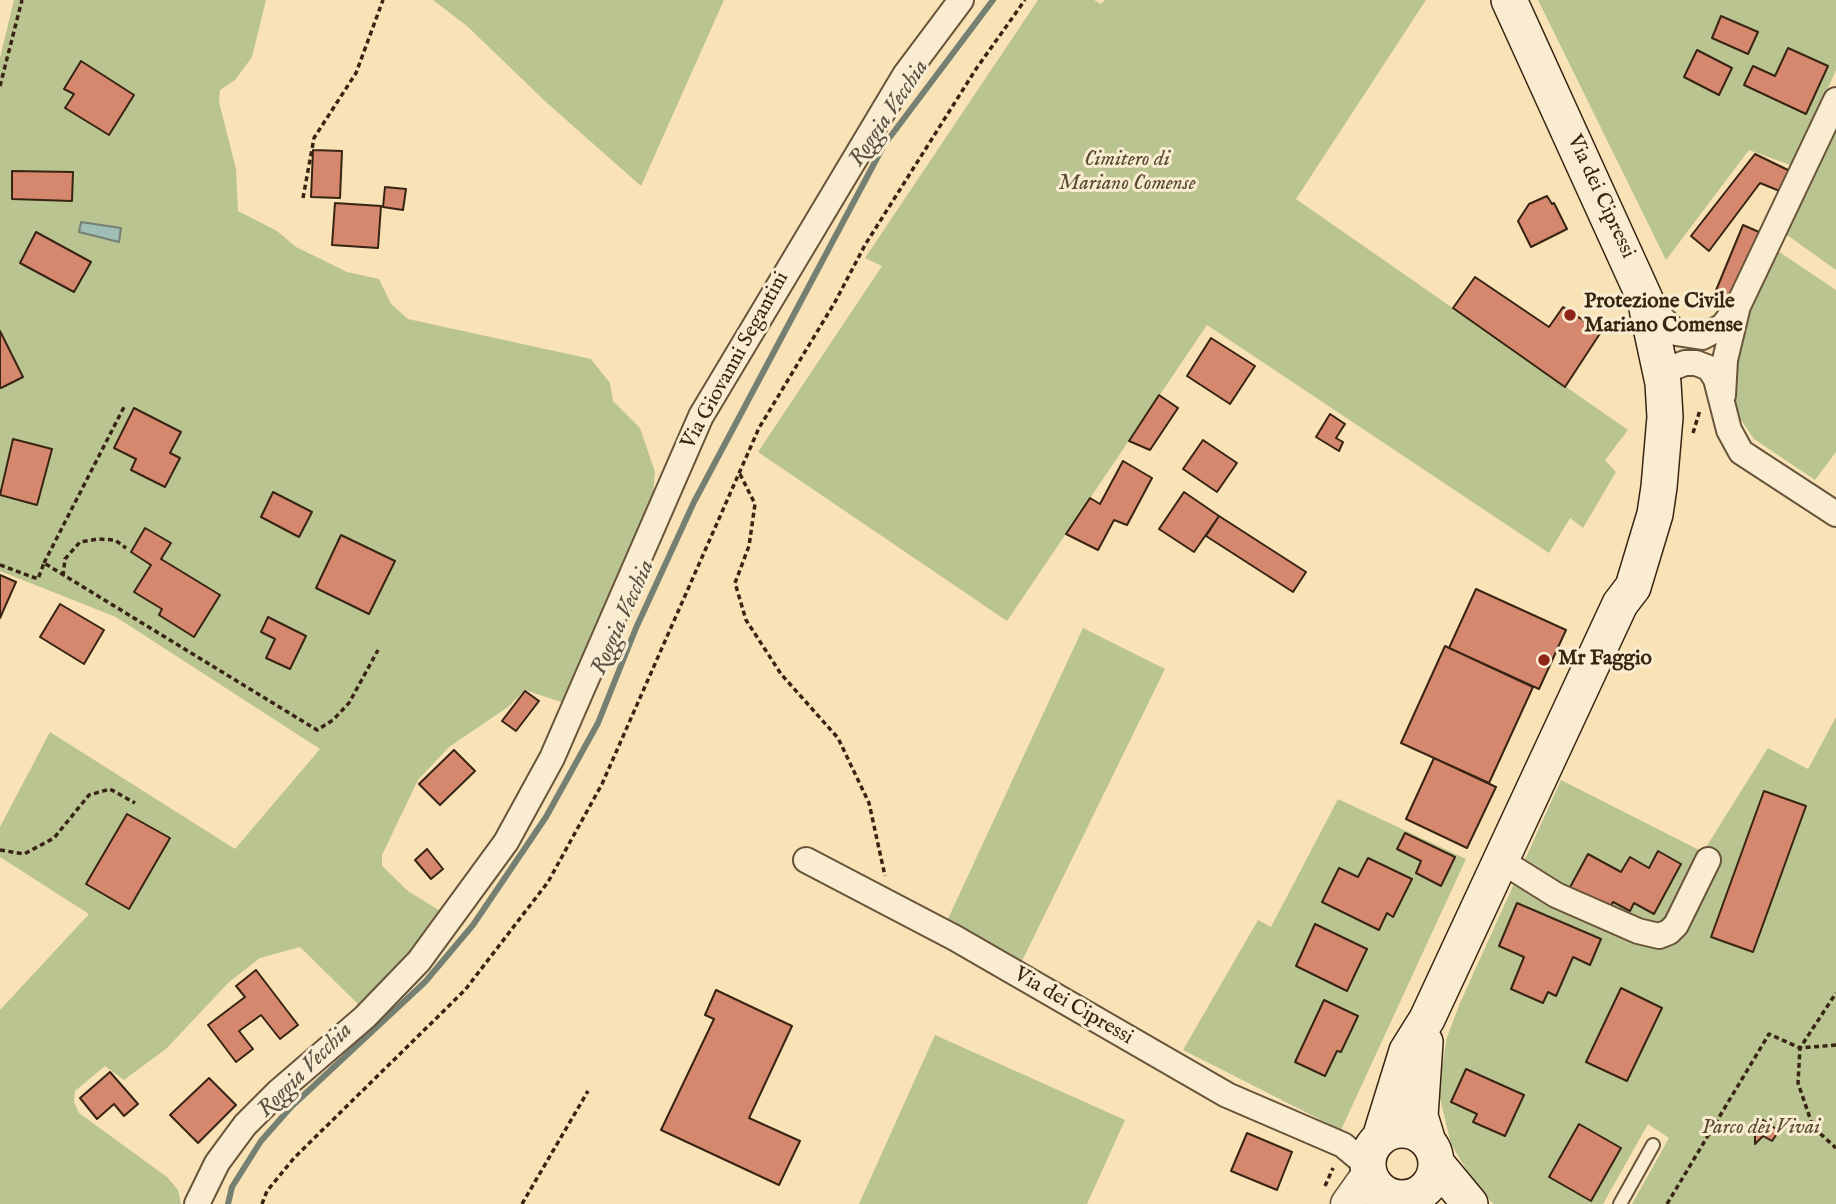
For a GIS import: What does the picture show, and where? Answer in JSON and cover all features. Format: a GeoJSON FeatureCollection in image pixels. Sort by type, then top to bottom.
{"type":"FeatureCollection","features":[{"type":"Feature","properties":{"kind":"main road","name":"Via dei Cipressi"},"geometry":{"type":"LineString","coordinates":[[1498,0],[1615,263],[1637,324],[1649,384],[1650,471],[1620,604]]}},
{"type":"Feature","properties":{"kind":"main road","name":"Via dei Cipressi"},"geometry":{"type":"LineString","coordinates":[[1380,1172],[1403,1060],[1427,1019],[1620,604],[1633,587],[1655,514],[1664,427],[1663,383],[1645,299],[1509,0]]}},
{"type":"Feature","properties":{"kind":"main road","name":"Via dei Cipressi"},"geometry":{"type":"LineString","coordinates":[[1427,1019],[1420,1116],[1432,1153]]}},
{"type":"Feature","properties":{"kind":"main road"},"geometry":{"type":"LineString","coordinates":[[1432,1153],[1434,1176],[1427,1188],[1415,1196],[1380,1172],[1392,1132],[1409,1131],[1432,1153],[1470,1204]]}},
{"type":"Feature","properties":{"kind":"street","name":"Via Giovanni Segantini"},"geometry":{"type":"LineString","coordinates":[[197,1204],[216,1163],[246,1125],[279,1091],[365,1017],[419,961],[506,842],[552,758],[701,416],[905,75],[961,0]]}},
{"type":"Feature","properties":{"kind":"street"},"geometry":{"type":"LineString","coordinates":[[1722,406],[1725,360],[1738,306],[1836,100]]}},
{"type":"Feature","properties":{"kind":"street"},"geometry":{"type":"LineString","coordinates":[[1645,299],[1667,326],[1689,337],[1702,337],[1713,332],[1738,306]]}},
{"type":"Feature","properties":{"kind":"street"},"geometry":{"type":"LineString","coordinates":[[1663,383],[1672,368],[1696,363],[1709,368],[1716,379],[1729,430],[1741,452],[1836,514]]}},
{"type":"Feature","properties":{"kind":"street","name":"Via dei Cipressi"},"geometry":{"type":"LineString","coordinates":[[806,860],[887,902],[1227,1095],[1380,1172]]}},
{"type":"Feature","properties":{"kind":"street"},"geometry":{"type":"LineString","coordinates":[[1500,860],[1556,895],[1638,932],[1659,936],[1676,925],[1708,860]]}},
{"type":"Feature","properties":{"kind":"street"},"geometry":{"type":"LineString","coordinates":[[1347,1204],[1380,1172]]}},
{"type":"Feature","properties":{"kind":"lane"},"geometry":{"type":"LineString","coordinates":[[1620,1204],[1653,1145]]}},
{"type":"Feature","properties":{"kind":"path"},"geometry":{"type":"LineString","coordinates":[[0,86],[22,0]]}},
{"type":"Feature","properties":{"kind":"path"},"geometry":{"type":"LineString","coordinates":[[303,198],[314,138],[356,73],[383,0]]}},
{"type":"Feature","properties":{"kind":"path"},"geometry":{"type":"LineString","coordinates":[[262,1204],[267,1192],[294,1158],[465,990],[548,882],[602,784],[759,428],[835,302],[865,245],[976,69],[1026,0]]}},
{"type":"Feature","properties":{"kind":"path"},"geometry":{"type":"LineString","coordinates":[[0,565],[37,579],[124,407]]}},
{"type":"Feature","properties":{"kind":"path"},"geometry":{"type":"LineString","coordinates":[[739,473],[755,504],[749,546],[735,583],[746,620],[781,674],[838,738],[869,803],[885,870],[887,902]]}},
{"type":"Feature","properties":{"kind":"path"},"geometry":{"type":"LineString","coordinates":[[63,576],[65,559],[80,542],[115,540],[126,548]]}},
{"type":"Feature","properties":{"kind":"path"},"geometry":{"type":"LineString","coordinates":[[44,563],[317,730],[333,720],[349,703],[378,650]]}},
{"type":"Feature","properties":{"kind":"path"},"geometry":{"type":"LineString","coordinates":[[0,850],[24,854],[54,838],[89,794],[110,789],[135,803]]}},
{"type":"Feature","properties":{"kind":"path"},"geometry":{"type":"LineString","coordinates":[[1836,993],[1800,1048],[1798,1083],[1813,1127],[1836,1148]]}},
{"type":"Feature","properties":{"kind":"path"},"geometry":{"type":"LineString","coordinates":[[1667,1204],[1769,1034],[1800,1048],[1836,1045]]}},
{"type":"Feature","properties":{"kind":"path"},"geometry":{"type":"LineString","coordinates":[[522,1204],[588,1091]]}},
{"type":"Feature","properties":{"kind":"green space"},"geometry":{"type":"Polygon","coordinates":[[[14,0],[266,0],[252,57],[235,80],[220,90],[219,102],[236,169],[238,211],[277,231],[296,247],[347,272],[379,279],[391,304],[408,319],[591,359],[610,383],[613,401],[640,428],[655,472],[653,496],[567,704],[525,690],[508,707],[449,747],[418,780],[382,855],[382,866],[408,891],[445,914],[362,1008],[300,947],[260,958],[229,982],[167,1048],[124,1080],[105,1066],[75,1091],[74,1102],[79,1113],[167,1177],[178,1190],[181,1204],[0,1204],[0,1010],[89,914],[0,857],[0,827],[50,732],[235,849],[320,749],[116,617],[0,571],[0,58],[14,0]]]}},
{"type":"Feature","properties":{"kind":"green space"},"geometry":{"type":"Polygon","coordinates":[[[433,0],[724,0],[641,186],[546,102],[467,26],[433,0]]]}},
{"type":"Feature","properties":{"kind":"green space","name":"Cimitero di Mariano Comense"},"geometry":{"type":"Polygon","coordinates":[[[1038,0],[1094,0],[1101,4],[1105,0],[1426,0],[1296,199],[1628,430],[1605,460],[1616,472],[1583,528],[1570,518],[1549,553],[1207,325],[1007,621],[758,452],[882,266],[865,258],[1038,0]]]}},
{"type":"Feature","properties":{"kind":"green space"},"geometry":{"type":"Polygon","coordinates":[[[1538,0],[1836,0],[1836,70],[1793,166],[1749,150],[1666,260],[1538,0]]]}},
{"type":"Feature","properties":{"kind":"green space"},"geometry":{"type":"Polygon","coordinates":[[[1836,127],[1836,270],[1787,235],[1836,127]]]}},
{"type":"Feature","properties":{"kind":"green space"},"geometry":{"type":"Polygon","coordinates":[[[1778,251],[1836,290],[1836,452],[1815,480],[1754,439],[1730,404],[1738,331],[1778,251]]]}},
{"type":"Feature","properties":{"kind":"green space"},"geometry":{"type":"Polygon","coordinates":[[[1083,628],[1165,669],[1021,963],[946,923],[1083,628]]]}},
{"type":"Feature","properties":{"kind":"green space","name":"Parco dei Vivai"},"geometry":{"type":"Polygon","coordinates":[[[1836,717],[1836,1204],[1632,1204],[1669,1138],[1648,1124],[1603,1204],[1494,1204],[1478,1189],[1451,1144],[1440,1098],[1441,1073],[1447,1037],[1460,1003],[1561,780],[1703,852],[1768,748],[1808,769],[1836,717]]]}},
{"type":"Feature","properties":{"kind":"green space"},"geometry":{"type":"Polygon","coordinates":[[[1338,799],[1466,859],[1341,1130],[1183,1050],[1258,920],[1271,927],[1338,799]]]}},
{"type":"Feature","properties":{"kind":"green space"},"geometry":{"type":"Polygon","coordinates":[[[935,1035],[1125,1120],[1087,1204],[859,1204],[935,1035]]]}},
{"type":"Feature","properties":{"kind":"water"},"geometry":{"type":"Polygon","coordinates":[[[81,222],[121,228],[119,242],[79,232],[81,222]]]}},
{"type":"Feature","properties":{"kind":"building"},"geometry":{"type":"Polygon","coordinates":[[[1721,16],[1758,32],[1748,54],[1712,38],[1721,16]]]}},
{"type":"Feature","properties":{"kind":"building"},"geometry":{"type":"Polygon","coordinates":[[[1788,48],[1828,66],[1806,114],[1744,85],[1753,66],[1775,76],[1788,48]]]}},
{"type":"Feature","properties":{"kind":"building"},"geometry":{"type":"Polygon","coordinates":[[[1697,50],[1732,68],[1719,95],[1684,77],[1697,50]]]}},
{"type":"Feature","properties":{"kind":"building"},"geometry":{"type":"Polygon","coordinates":[[[81,61],[134,95],[109,135],[65,108],[74,94],[64,89],[81,61]]]}},
{"type":"Feature","properties":{"kind":"building"},"geometry":{"type":"Polygon","coordinates":[[[313,150],[342,151],[340,198],[311,197],[313,150]]]}},
{"type":"Feature","properties":{"kind":"building"},"geometry":{"type":"Polygon","coordinates":[[[1755,154],[1792,172],[1782,192],[1760,183],[1709,251],[1691,236],[1755,154]]]}},
{"type":"Feature","properties":{"kind":"building"},"geometry":{"type":"Polygon","coordinates":[[[12,171],[73,172],[72,201],[12,199],[12,171]]]}},
{"type":"Feature","properties":{"kind":"building"},"geometry":{"type":"Polygon","coordinates":[[[385,187],[406,189],[403,210],[383,207],[385,187]]]}},
{"type":"Feature","properties":{"kind":"building"},"geometry":{"type":"Polygon","coordinates":[[[1547,196],[1552,204],[1554,203],[1567,229],[1531,247],[1518,221],[1529,204],[1547,196]]]}},
{"type":"Feature","properties":{"kind":"building"},"geometry":{"type":"Polygon","coordinates":[[[335,203],[381,206],[378,248],[332,245],[335,203]]]}},
{"type":"Feature","properties":{"kind":"building"},"geometry":{"type":"Polygon","coordinates":[[[1743,225],[1759,232],[1728,307],[1712,300],[1743,225]]]}},
{"type":"Feature","properties":{"kind":"building"},"geometry":{"type":"Polygon","coordinates":[[[36,232],[91,262],[74,292],[20,263],[36,232]]]}},
{"type":"Feature","properties":{"kind":"building"},"geometry":{"type":"Polygon","coordinates":[[[1475,277],[1549,327],[1563,307],[1601,332],[1565,387],[1453,308],[1475,277]]]}},
{"type":"Feature","properties":{"kind":"building"},"geometry":{"type":"Polygon","coordinates":[[[0,331],[23,377],[1,388],[0,387],[0,331]]]}},
{"type":"Feature","properties":{"kind":"building"},"geometry":{"type":"Polygon","coordinates":[[[1211,338],[1255,366],[1230,404],[1187,376],[1211,338]]]}},
{"type":"Feature","properties":{"kind":"building"},"geometry":{"type":"Polygon","coordinates":[[[1159,395],[1178,408],[1150,450],[1129,441],[1159,395]]]}},
{"type":"Feature","properties":{"kind":"building"},"geometry":{"type":"Polygon","coordinates":[[[134,408],[181,432],[170,453],[180,458],[165,487],[131,470],[136,459],[114,448],[134,408]]]}},
{"type":"Feature","properties":{"kind":"building"},"geometry":{"type":"Polygon","coordinates":[[[1330,414],[1345,424],[1336,438],[1343,442],[1339,451],[1316,437],[1330,414]]]}},
{"type":"Feature","properties":{"kind":"building"},"geometry":{"type":"Polygon","coordinates":[[[13,439],[52,449],[37,505],[0,495],[13,439]]]}},
{"type":"Feature","properties":{"kind":"building"},"geometry":{"type":"Polygon","coordinates":[[[1203,440],[1237,463],[1217,492],[1183,469],[1203,440]]]}},
{"type":"Feature","properties":{"kind":"building"},"geometry":{"type":"Polygon","coordinates":[[[1123,461],[1152,478],[1127,525],[1114,520],[1098,550],[1066,534],[1090,498],[1100,504],[1123,461]]]}},
{"type":"Feature","properties":{"kind":"building"},"geometry":{"type":"Polygon","coordinates":[[[273,492],[312,512],[299,537],[261,517],[273,492]]]}},
{"type":"Feature","properties":{"kind":"building"},"geometry":{"type":"Polygon","coordinates":[[[1184,492],[1219,516],[1194,552],[1159,529],[1184,492]]]}},
{"type":"Feature","properties":{"kind":"building"},"geometry":{"type":"Polygon","coordinates":[[[1219,516],[1306,572],[1293,592],[1206,536],[1219,516]]]}},
{"type":"Feature","properties":{"kind":"building"},"geometry":{"type":"Polygon","coordinates":[[[145,528],[171,543],[161,559],[220,595],[194,637],[159,615],[162,609],[134,592],[151,565],[131,552],[145,528]]]}},
{"type":"Feature","properties":{"kind":"building"},"geometry":{"type":"Polygon","coordinates":[[[341,535],[395,561],[369,614],[316,588],[341,535]]]}},
{"type":"Feature","properties":{"kind":"building"},"geometry":{"type":"Polygon","coordinates":[[[0,575],[16,582],[0,618],[0,575]]]}},
{"type":"Feature","properties":{"kind":"building"},"geometry":{"type":"Polygon","coordinates":[[[1476,589],[1566,630],[1539,689],[1449,648],[1476,589]]]}},
{"type":"Feature","properties":{"kind":"building"},"geometry":{"type":"Polygon","coordinates":[[[60,604],[104,630],[84,664],[40,637],[60,604]]]}},
{"type":"Feature","properties":{"kind":"building"},"geometry":{"type":"Polygon","coordinates":[[[268,617],[306,636],[290,669],[266,658],[275,639],[261,632],[268,617]]]}},
{"type":"Feature","properties":{"kind":"building"},"geometry":{"type":"Polygon","coordinates":[[[1445,646],[1533,687],[1489,783],[1401,743],[1445,646]]]}},
{"type":"Feature","properties":{"kind":"building"},"geometry":{"type":"Polygon","coordinates":[[[525,691],[539,701],[516,731],[502,721],[525,691]]]}},
{"type":"Feature","properties":{"kind":"building"},"geometry":{"type":"Polygon","coordinates":[[[454,750],[475,771],[440,805],[419,784],[454,750]]]}},
{"type":"Feature","properties":{"kind":"building"},"geometry":{"type":"Polygon","coordinates":[[[1434,758],[1496,787],[1467,848],[1406,819],[1434,758]]]}},
{"type":"Feature","properties":{"kind":"building"},"geometry":{"type":"Polygon","coordinates":[[[1764,791],[1806,806],[1753,952],[1711,937],[1764,791]]]}},
{"type":"Feature","properties":{"kind":"building"},"geometry":{"type":"Polygon","coordinates":[[[127,814],[170,838],[129,909],[86,884],[127,814]]]}},
{"type":"Feature","properties":{"kind":"building"},"geometry":{"type":"Polygon","coordinates":[[[1405,833],[1455,857],[1441,886],[1416,873],[1421,861],[1397,849],[1405,833]]]}},
{"type":"Feature","properties":{"kind":"building"},"geometry":{"type":"Polygon","coordinates":[[[427,849],[443,869],[431,879],[415,860],[427,849]]]}},
{"type":"Feature","properties":{"kind":"building"},"geometry":{"type":"Polygon","coordinates":[[[1658,851],[1681,864],[1654,914],[1634,903],[1630,911],[1613,902],[1608,912],[1568,891],[1588,854],[1621,872],[1630,857],[1649,868],[1658,851]]]}},
{"type":"Feature","properties":{"kind":"building"},"geometry":{"type":"Polygon","coordinates":[[[1368,858],[1412,879],[1393,917],[1387,913],[1379,930],[1322,902],[1339,868],[1358,877],[1368,858]]]}},
{"type":"Feature","properties":{"kind":"building"},"geometry":{"type":"Polygon","coordinates":[[[1517,903],[1601,939],[1590,965],[1573,957],[1556,996],[1548,992],[1543,1003],[1511,989],[1524,957],[1499,946],[1517,903]]]}},
{"type":"Feature","properties":{"kind":"building"},"geometry":{"type":"Polygon","coordinates":[[[1315,924],[1367,949],[1347,991],[1296,966],[1315,924]]]}},
{"type":"Feature","properties":{"kind":"building"},"geometry":{"type":"Polygon","coordinates":[[[256,970],[298,1025],[280,1039],[261,1015],[239,1031],[253,1049],[236,1062],[208,1025],[245,997],[236,986],[256,970]]]}},
{"type":"Feature","properties":{"kind":"building"},"geometry":{"type":"Polygon","coordinates":[[[1621,988],[1662,1008],[1627,1081],[1586,1062],[1621,988]]]}},
{"type":"Feature","properties":{"kind":"building"},"geometry":{"type":"Polygon","coordinates":[[[716,990],[792,1026],[749,1118],[800,1141],[779,1185],[661,1130],[714,1019],[705,1015],[716,990]]]}},
{"type":"Feature","properties":{"kind":"building"},"geometry":{"type":"Polygon","coordinates":[[[1324,1000],[1358,1016],[1341,1052],[1337,1051],[1325,1076],[1295,1062],[1324,1000]]]}},
{"type":"Feature","properties":{"kind":"building"},"geometry":{"type":"Polygon","coordinates":[[[1466,1069],[1524,1095],[1505,1136],[1473,1122],[1477,1114],[1451,1102],[1466,1069]]]}},
{"type":"Feature","properties":{"kind":"building"},"geometry":{"type":"Polygon","coordinates":[[[110,1072],[138,1104],[124,1116],[114,1104],[97,1119],[80,1098],[110,1072]]]}},
{"type":"Feature","properties":{"kind":"building"},"geometry":{"type":"Polygon","coordinates":[[[209,1078],[236,1105],[198,1143],[170,1115],[209,1078]]]}},
{"type":"Feature","properties":{"kind":"building"},"geometry":{"type":"Polygon","coordinates":[[[1763,1120],[1779,1131],[1772,1141],[1763,1136],[1755,1144],[1755,1130],[1763,1120]]]}},
{"type":"Feature","properties":{"kind":"building"},"geometry":{"type":"Polygon","coordinates":[[[1579,1124],[1621,1148],[1591,1201],[1549,1177],[1579,1124]]]}},
{"type":"Feature","properties":{"kind":"building"},"geometry":{"type":"Polygon","coordinates":[[[1247,1133],[1292,1152],[1277,1190],[1231,1171],[1247,1133]]]}},
{"type":"Feature","properties":{"kind":"waterway","name":"Roggia Vecchia"},"geometry":{"type":"LineString","coordinates":[[228,1204],[232,1187],[261,1141],[291,1107],[425,982],[473,925],[546,817],[598,723],[636,628],[694,502],[884,145],[993,0]]}},
{"type":"Feature","properties":{"kind":"place","name":"Protezione Civile Mariano Comense"},"geometry":{"type":"Point","coordinates":[1570,315]}},
{"type":"Feature","properties":{"kind":"place","name":"Mr Faggio"},"geometry":{"type":"Point","coordinates":[1544,660]}}]}
